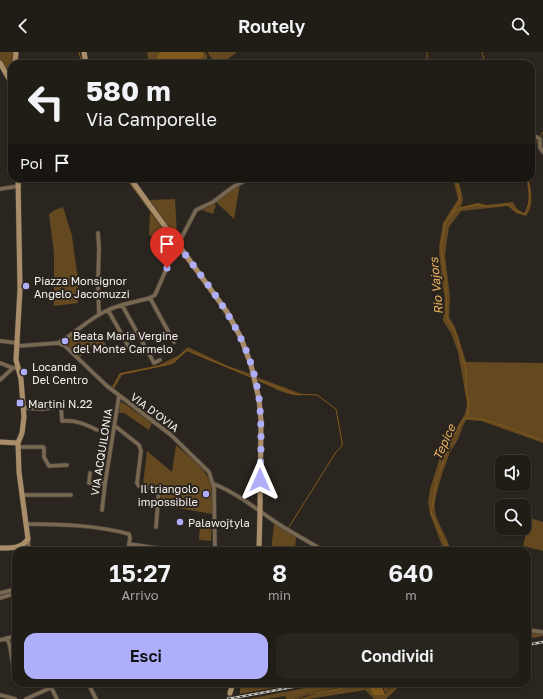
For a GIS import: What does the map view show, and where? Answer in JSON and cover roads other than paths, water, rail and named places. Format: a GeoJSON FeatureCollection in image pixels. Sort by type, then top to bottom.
{"type":"FeatureCollection","features":[{"type":"Feature","properties":{"kind":"street"},"geometry":{"type":"LineString","coordinates":[[0,63],[8,77]]}},
{"type":"Feature","properties":{"kind":"street"},"geometry":{"type":"LineString","coordinates":[[535,136],[540,139],[540,147],[543,152]]}},
{"type":"Feature","properties":{"kind":"street"},"geometry":{"type":"LineString","coordinates":[[18,182],[20,268],[16,368],[22,379],[24,426],[18,445],[19,472],[29,547]]}},
{"type":"Feature","properties":{"kind":"street"},"geometry":{"type":"LineString","coordinates":[[133,182],[227,312],[242,338],[258,393],[261,422],[259,547]]}},
{"type":"Feature","properties":{"kind":"street"},"geometry":{"type":"LineString","coordinates":[[0,341],[18,344],[58,342],[65,339],[108,310],[150,298],[155,295],[172,256],[196,210],[213,202],[242,182]]}},
{"type":"Feature","properties":{"kind":"street"},"geometry":{"type":"LineString","coordinates":[[0,189],[19,186]]}},
{"type":"Feature","properties":{"kind":"street"},"geometry":{"type":"LineString","coordinates":[[98,233],[99,315]]}},
{"type":"Feature","properties":{"kind":"street"},"geometry":{"type":"LineString","coordinates":[[150,298],[174,342]]}},
{"type":"Feature","properties":{"kind":"street"},"geometry":{"type":"LineString","coordinates":[[122,306],[154,363],[160,360]]}},
{"type":"Feature","properties":{"kind":"street"},"geometry":{"type":"LineString","coordinates":[[108,310],[130,349]]}},
{"type":"Feature","properties":{"kind":"street","name":"VIA D'OVIA"},"geometry":{"type":"LineString","coordinates":[[58,342],[69,349],[99,379],[119,396],[147,416],[188,451],[209,472],[214,484],[215,547]]}},
{"type":"Feature","properties":{"kind":"street"},"geometry":{"type":"LineString","coordinates":[[0,364],[16,368]]}},
{"type":"Feature","properties":{"kind":"street"},"geometry":{"type":"LineString","coordinates":[[0,380],[16,368]]}},
{"type":"Feature","properties":{"kind":"street","name":"VIA ACQUILONIA"},"geometry":{"type":"LineString","coordinates":[[102,510],[104,484],[119,396]]}},
{"type":"Feature","properties":{"kind":"street"},"geometry":{"type":"LineString","coordinates":[[24,408],[43,409],[61,406],[62,420],[73,420],[97,430]]}},
{"type":"Feature","properties":{"kind":"street"},"geometry":{"type":"LineString","coordinates":[[115,426],[139,445],[141,451],[137,483],[139,486],[159,489],[156,527]]}},
{"type":"Feature","properties":{"kind":"street"},"geometry":{"type":"LineString","coordinates":[[0,442],[43,447],[44,456],[49,466],[67,465]]}},
{"type":"Feature","properties":{"kind":"street"},"geometry":{"type":"LineString","coordinates":[[90,473],[89,483],[104,484]]}},
{"type":"Feature","properties":{"kind":"street"},"geometry":{"type":"LineString","coordinates":[[214,484],[227,489],[285,528],[317,547]]}},
{"type":"Feature","properties":{"kind":"street"},"geometry":{"type":"LineString","coordinates":[[22,495],[71,495]]}},
{"type":"Feature","properties":{"kind":"street"},"geometry":{"type":"LineString","coordinates":[[26,524],[65,525],[110,530],[129,534],[129,547]]}},
{"type":"Feature","properties":{"kind":"street"},"geometry":{"type":"LineString","coordinates":[[20,547],[25,544],[28,539]]}},
{"type":"Feature","properties":{"kind":"street"},"geometry":{"type":"LineString","coordinates":[[130,544],[144,547]]}},
{"type":"Feature","properties":{"kind":"street"},"geometry":{"type":"LineString","coordinates":[[0,548],[12,547]]}},
{"type":"Feature","properties":{"kind":"street"},"geometry":{"type":"LineString","coordinates":[[0,593],[12,590]]}},
{"type":"Feature","properties":{"kind":"street"},"geometry":{"type":"LineString","coordinates":[[0,598],[12,594]]}},
{"type":"Feature","properties":{"kind":"street"},"geometry":{"type":"LineString","coordinates":[[531,630],[543,632]]}},
{"type":"Feature","properties":{"kind":"street"},"geometry":{"type":"LineString","coordinates":[[0,640],[12,637]]}},
{"type":"Feature","properties":{"kind":"street"},"geometry":{"type":"LineString","coordinates":[[7,638],[12,659]]}},
{"type":"Feature","properties":{"kind":"street"},"geometry":{"type":"LineString","coordinates":[[26,699],[51,687],[57,699]]}},
{"type":"Feature","properties":{"kind":"street"},"geometry":{"type":"LineString","coordinates":[[90,687],[96,699]]}},
{"type":"Feature","properties":{"kind":"street"},"geometry":{"type":"LineString","coordinates":[[230,693],[232,687]]}},
{"type":"Feature","properties":{"kind":"street"},"geometry":{"type":"LineString","coordinates":[[0,695],[15,699]]}},
{"type":"Feature","properties":{"kind":"waterway"},"geometry":{"type":"LineString","coordinates":[[79,52],[81,60]]}},
{"type":"Feature","properties":{"kind":"waterway","name":"Rio Vajors"},"geometry":{"type":"LineString","coordinates":[[427,52],[427,60]]}},
{"type":"Feature","properties":{"kind":"waterway"},"geometry":{"type":"LineString","coordinates":[[482,52],[484,60]]}},
{"type":"Feature","properties":{"kind":"waterway"},"geometry":{"type":"LineString","coordinates":[[540,137],[543,132]]}},
{"type":"Feature","properties":{"kind":"waterway"},"geometry":{"type":"LineString","coordinates":[[535,143],[538,140]]}},
{"type":"Feature","properties":{"kind":"waterway"},"geometry":{"type":"LineString","coordinates":[[129,182],[175,245]]}},
{"type":"Feature","properties":{"kind":"waterway","name":"Rio Vajors"},"geometry":{"type":"LineString","coordinates":[[456,182],[460,194],[459,202],[445,224],[441,249],[446,281],[447,319],[457,336],[466,370],[466,389],[469,408],[466,418]]}},
{"type":"Feature","properties":{"kind":"waterway"},"geometry":{"type":"LineString","coordinates":[[453,212],[461,208],[478,204],[482,206],[507,204],[518,212],[525,214],[529,196],[528,182]]}},
{"type":"Feature","properties":{"kind":"waterway"},"geometry":{"type":"LineString","coordinates":[[178,250],[196,273]]}},
{"type":"Feature","properties":{"kind":"waterway"},"geometry":{"type":"LineString","coordinates":[[221,308],[229,321]]}},
{"type":"Feature","properties":{"kind":"waterway"},"geometry":{"type":"LineString","coordinates":[[113,387],[120,374],[173,363],[186,350],[251,377]]}},
{"type":"Feature","properties":{"kind":"waterway"},"geometry":{"type":"LineString","coordinates":[[258,380],[295,394],[317,395],[336,409],[342,446],[336,452],[289,527]]}},
{"type":"Feature","properties":{"kind":"waterway","name":"Tepice"},"geometry":{"type":"LineString","coordinates":[[447,547],[431,513],[437,479],[449,445],[463,419],[470,418],[490,422],[543,441]]}},
{"type":"Feature","properties":{"kind":"waterway","name":"Tepice"},"geometry":{"type":"LineString","coordinates":[[297,699],[305,695],[348,687]]}},
{"type":"Feature","properties":{"kind":"waterway","name":"Tepice"},"geometry":{"type":"LineString","coordinates":[[384,694],[385,695],[392,687]]}},
{"type":"Feature","properties":{"kind":"tunnel"},"geometry":{"type":"LineString","coordinates":[[229,699],[230,693]]}},
{"type":"Feature","properties":{"kind":"railway"},"geometry":{"type":"LineString","coordinates":[[531,644],[543,642]]}},
{"type":"Feature","properties":{"kind":"railway"},"geometry":{"type":"LineString","coordinates":[[228,699],[292,687]]}},
{"type":"Feature","properties":{"kind":"place","name":"Piazza Monsignor Angelo Jacomuzzi"},"geometry":{"type":"Point","coordinates":[26,286]}},
{"type":"Feature","properties":{"kind":"place","name":"Beata Maria Vergine del Monte Carmelo"},"geometry":{"type":"Point","coordinates":[65,341]}},
{"type":"Feature","properties":{"kind":"place","name":"Locanda Del Centro"},"geometry":{"type":"Point","coordinates":[24,372]}},
{"type":"Feature","properties":{"kind":"place","name":"Martini N.22"},"geometry":{"type":"Point","coordinates":[20,403]}},
{"type":"Feature","properties":{"kind":"place","name":"Il triangolo impossibile"},"geometry":{"type":"Point","coordinates":[206,494]}},
{"type":"Feature","properties":{"kind":"place","name":"Palawojtyla"},"geometry":{"type":"Point","coordinates":[180,522]}}]}
